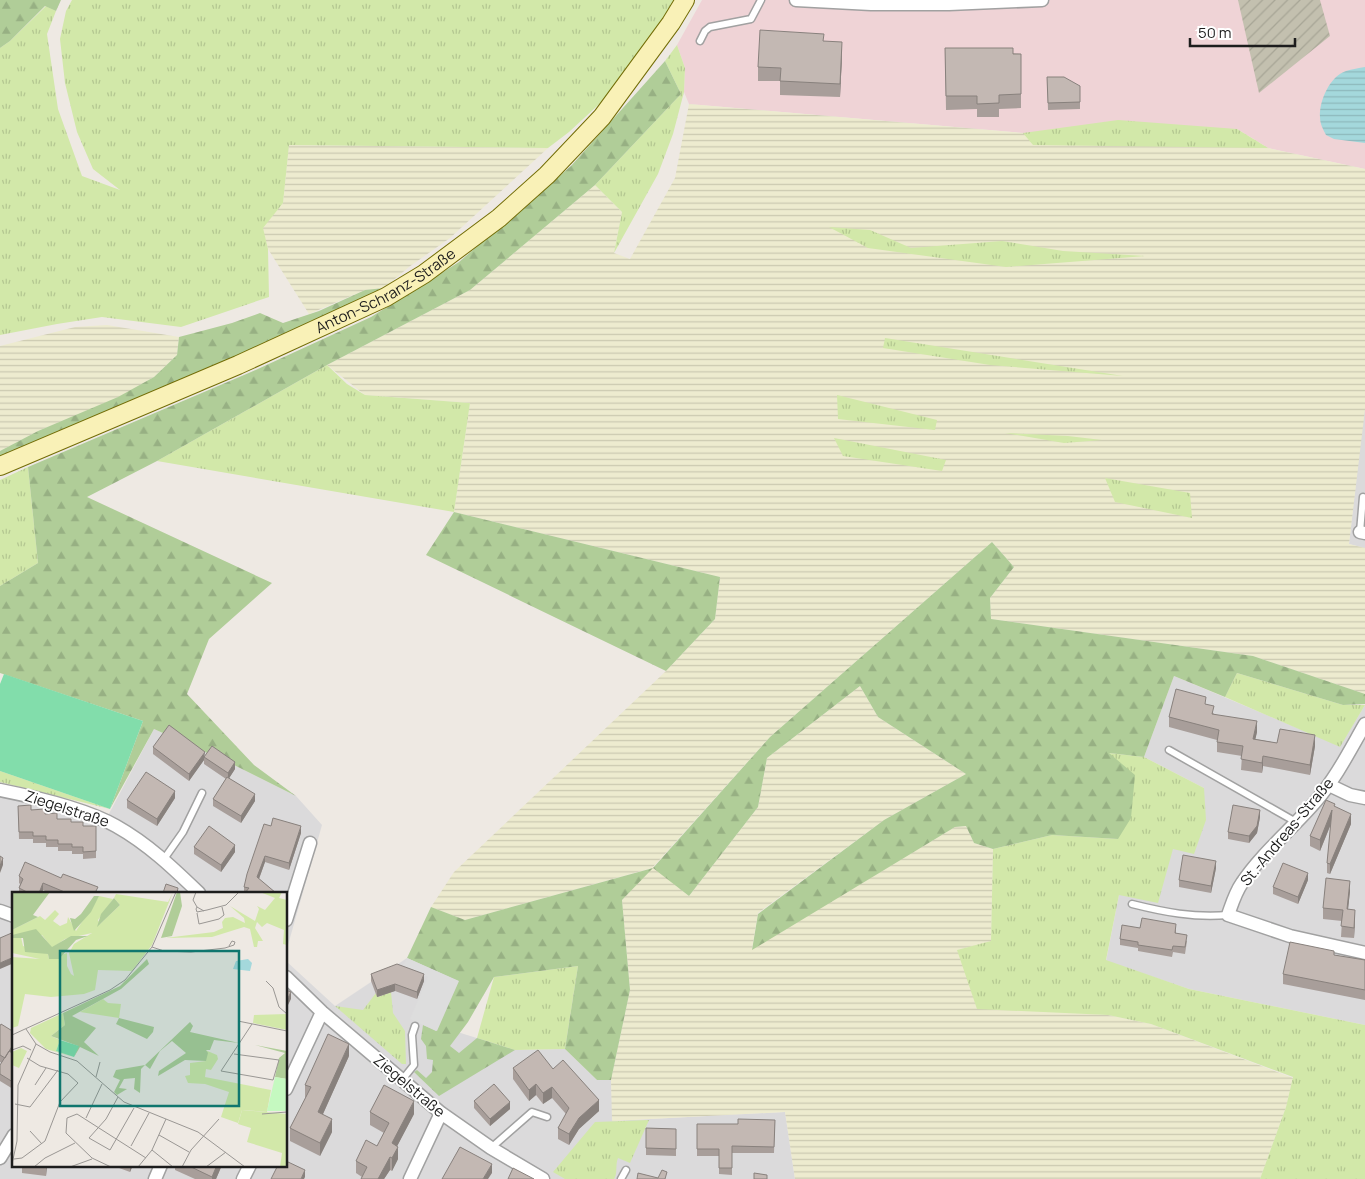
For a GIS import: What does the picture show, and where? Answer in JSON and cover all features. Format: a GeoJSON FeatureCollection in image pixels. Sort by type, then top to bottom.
{"type":"FeatureCollection","features":[{"type":"Feature","properties":{"kind":"main road","name":"Anton-Schranz-Straße"},"geometry":{"type":"LineString","coordinates":[[0,466],[238,365],[386,297],[424,274],[499,218],[547,175],[602,117],[671,23],[685,0]]}},
{"type":"Feature","properties":{"kind":"street"},"geometry":{"type":"LineString","coordinates":[[796,0],[871,4],[949,4],[1042,0]]}},
{"type":"Feature","properties":{"kind":"street","name":"St.-Andreas-Straße"},"geometry":{"type":"LineString","coordinates":[[1228,915],[1242,883],[1329,785],[1365,724]]}},
{"type":"Feature","properties":{"kind":"street"},"geometry":{"type":"LineString","coordinates":[[1329,785],[1350,795],[1365,798]]}},
{"type":"Feature","properties":{"kind":"street","name":"Ziegelstraße"},"geometry":{"type":"LineString","coordinates":[[0,790],[43,800],[100,818],[133,836],[164,859],[199,892]]}},
{"type":"Feature","properties":{"kind":"street"},"geometry":{"type":"LineString","coordinates":[[288,914],[310,844]]}},
{"type":"Feature","properties":{"kind":"street"},"geometry":{"type":"LineString","coordinates":[[0,911],[12,915]]}},
{"type":"Feature","properties":{"kind":"street"},"geometry":{"type":"LineString","coordinates":[[1228,915],[1290,936],[1365,953]]}},
{"type":"Feature","properties":{"kind":"street","name":"Ziegelstraße"},"geometry":{"type":"LineString","coordinates":[[288,979],[322,1012],[440,1113],[491,1148],[543,1179]]}},
{"type":"Feature","properties":{"kind":"street"},"geometry":{"type":"LineString","coordinates":[[288,1085],[322,1012]]}},
{"type":"Feature","properties":{"kind":"street"},"geometry":{"type":"LineString","coordinates":[[410,1179],[440,1113]]}},
{"type":"Feature","properties":{"kind":"street"},"geometry":{"type":"LineString","coordinates":[[0,1158],[12,1138]]}},
{"type":"Feature","properties":{"kind":"street"},"geometry":{"type":"LineString","coordinates":[[155,1179],[161,1166]]}},
{"type":"Feature","properties":{"kind":"street"},"geometry":{"type":"LineString","coordinates":[[243,1179],[250,1166]]}},
{"type":"Feature","properties":{"kind":"lane"},"geometry":{"type":"LineString","coordinates":[[700,41],[705,31],[710,27],[751,19],[762,0]]}},
{"type":"Feature","properties":{"kind":"lane"},"geometry":{"type":"LineString","coordinates":[[1363,497],[1363,532]]}},
{"type":"Feature","properties":{"kind":"lane"},"geometry":{"type":"LineString","coordinates":[[1169,750],[1296,822]]}},
{"type":"Feature","properties":{"kind":"lane"},"geometry":{"type":"LineString","coordinates":[[164,859],[183,832],[202,792]]}},
{"type":"Feature","properties":{"kind":"lane"},"geometry":{"type":"LineString","coordinates":[[1132,904],[1179,915],[1203,917],[1228,915]]}},
{"type":"Feature","properties":{"kind":"lane"},"geometry":{"type":"LineString","coordinates":[[402,1080],[414,1065],[412,1035],[415,1026]]}},
{"type":"Feature","properties":{"kind":"lane"},"geometry":{"type":"LineString","coordinates":[[491,1148],[532,1112],[547,1117]]}},
{"type":"Feature","properties":{"kind":"lane"},"geometry":{"type":"LineString","coordinates":[[621,1179],[626,1170]]}},
{"type":"Feature","properties":{"kind":"shaded area"},"geometry":{"type":"Polygon","coordinates":[[[702,0],[1365,0],[1365,169],[1268,148],[1237,129],[1023,133],[689,104],[684,92],[685,68],[677,45],[702,0]]]}},
{"type":"Feature","properties":{"kind":"shaded area"},"geometry":{"type":"Polygon","coordinates":[[[1238,0],[1320,0],[1330,36],[1259,93],[1238,0]]]}},
{"type":"Feature","properties":{"kind":"shaded area"},"geometry":{"type":"Polygon","coordinates":[[[689,104],[1023,133],[1237,129],[1268,148],[1365,169],[1365,409],[1349,544],[1365,548],[1365,694],[1253,656],[991,619],[990,598],[1014,567],[992,542],[770,737],[653,867],[689,896],[758,807],[767,758],[860,686],[878,717],[966,774],[884,820],[758,913],[752,949],[955,827],[966,826],[974,843],[993,849],[991,942],[957,950],[1064,1012],[1108,1015],[1151,1024],[1293,1078],[1286,1107],[1260,1179],[795,1179],[785,1112],[612,1121],[611,1080],[630,990],[622,900],[652,868],[465,920],[431,907],[454,872],[666,671],[715,619],[720,577],[454,512],[470,403],[365,395],[327,365],[470,290],[595,185],[622,212],[614,253],[630,259],[675,178],[689,104]]]}},
{"type":"Feature","properties":{"kind":"shaded area"},"geometry":{"type":"Polygon","coordinates":[[[289,145],[548,148],[450,238],[409,267],[384,288],[365,290],[309,314],[268,249],[262,227],[283,203],[289,145]]]}},
{"type":"Feature","properties":{"kind":"shaded area"},"geometry":{"type":"Polygon","coordinates":[[[107,325],[179,337],[177,355],[154,377],[119,397],[38,431],[0,451],[0,346],[75,327],[107,325]]]}},
{"type":"Feature","properties":{"kind":"shaded area"},"geometry":{"type":"Polygon","coordinates":[[[1365,409],[1365,548],[1349,544],[1365,409]]]}},
{"type":"Feature","properties":{"kind":"shaded area"},"geometry":{"type":"Polygon","coordinates":[[[1174,676],[1340,746],[1365,705],[1365,1025],[1189,989],[1106,961],[1119,895],[1173,849],[1204,788],[1144,757],[1174,676]]]}},
{"type":"Feature","properties":{"kind":"shaded area"},"geometry":{"type":"Polygon","coordinates":[[[154,729],[234,765],[296,796],[322,825],[288,945],[288,892],[12,892],[12,1166],[288,1166],[288,963],[335,1006],[407,958],[459,981],[448,1029],[515,1050],[565,1049],[597,1080],[611,1080],[613,1121],[785,1112],[795,1179],[0,1179],[0,796],[50,808],[103,825],[154,729]]]}},
{"type":"Feature","properties":{"kind":"shaded area"},"geometry":{"type":"Polygon","coordinates":[[[407,958],[459,981],[437,1031],[410,1019],[428,977],[403,966],[407,958]]]}},
{"type":"Feature","properties":{"kind":"green space"},"geometry":{"type":"Polygon","coordinates":[[[0,0],[61,0],[56,11],[45,6],[10,41],[0,48],[0,0]]]}},
{"type":"Feature","properties":{"kind":"green space"},"geometry":{"type":"Polygon","coordinates":[[[72,0],[676,0],[609,95],[569,132],[548,148],[289,145],[283,203],[263,228],[268,249],[269,297],[181,327],[102,317],[0,335],[0,48],[10,41],[46,6],[56,11],[47,34],[58,109],[82,176],[120,190],[93,169],[77,132],[65,83],[60,39],[66,11],[72,0]]]}},
{"type":"Feature","properties":{"kind":"green space"},"geometry":{"type":"Polygon","coordinates":[[[677,45],[685,68],[684,92],[673,134],[658,174],[614,253],[622,212],[595,185],[681,94],[665,61],[677,45]]]}},
{"type":"Feature","properties":{"kind":"green space"},"geometry":{"type":"Polygon","coordinates":[[[665,61],[681,94],[595,185],[470,290],[327,365],[157,461],[87,497],[272,583],[209,639],[187,694],[254,765],[296,796],[234,765],[154,729],[110,809],[143,721],[0,673],[0,586],[38,563],[28,467],[251,372],[371,317],[459,262],[571,166],[665,61]]]}},
{"type":"Feature","properties":{"kind":"green space"},"geometry":{"type":"Polygon","coordinates":[[[1118,120],[1237,129],[1268,148],[1033,145],[1023,133],[1118,120]]]}},
{"type":"Feature","properties":{"kind":"green space"},"geometry":{"type":"Polygon","coordinates":[[[829,227],[870,230],[911,248],[1002,241],[1063,251],[1145,256],[1006,267],[868,248],[829,227]]]}},
{"type":"Feature","properties":{"kind":"green space"},"geometry":{"type":"Polygon","coordinates":[[[384,288],[262,352],[0,469],[0,451],[38,431],[118,397],[154,377],[177,355],[179,337],[232,323],[260,313],[283,323],[319,311],[365,290],[384,288]]]}},
{"type":"Feature","properties":{"kind":"green space"},"geometry":{"type":"Polygon","coordinates":[[[885,338],[1123,376],[990,365],[883,348],[885,338]]]}},
{"type":"Feature","properties":{"kind":"green space"},"geometry":{"type":"Polygon","coordinates":[[[327,365],[347,384],[365,395],[470,403],[454,512],[157,461],[327,365]]]}},
{"type":"Feature","properties":{"kind":"green space"},"geometry":{"type":"Polygon","coordinates":[[[837,395],[937,420],[935,430],[838,419],[837,395]]]}},
{"type":"Feature","properties":{"kind":"green space"},"geometry":{"type":"Polygon","coordinates":[[[1005,433],[1068,436],[1102,440],[1064,443],[1005,433]]]}},
{"type":"Feature","properties":{"kind":"green space"},"geometry":{"type":"Polygon","coordinates":[[[834,438],[946,460],[942,471],[843,456],[834,438]]]}},
{"type":"Feature","properties":{"kind":"green space"},"geometry":{"type":"Polygon","coordinates":[[[28,467],[38,563],[0,586],[0,480],[28,467]]]}},
{"type":"Feature","properties":{"kind":"green space"},"geometry":{"type":"Polygon","coordinates":[[[1105,478],[1190,493],[1192,518],[1115,502],[1105,478]]]}},
{"type":"Feature","properties":{"kind":"green space"},"geometry":{"type":"Polygon","coordinates":[[[454,512],[720,577],[715,619],[666,671],[426,555],[454,512]]]}},
{"type":"Feature","properties":{"kind":"green space"},"geometry":{"type":"Polygon","coordinates":[[[992,542],[1014,567],[990,598],[991,619],[1253,656],[1365,694],[1365,704],[1343,705],[1237,673],[1225,697],[1174,676],[1144,757],[1109,753],[1135,775],[1131,818],[1118,839],[1052,835],[993,849],[974,843],[966,826],[955,827],[752,950],[758,914],[884,820],[966,774],[878,717],[860,686],[767,758],[758,807],[689,896],[653,868],[770,737],[992,542]]]}},
{"type":"Feature","properties":{"kind":"green space"},"geometry":{"type":"Polygon","coordinates":[[[1237,673],[1343,705],[1365,705],[1340,747],[1225,697],[1237,673]]]}},
{"type":"Feature","properties":{"kind":"green space"},"geometry":{"type":"Polygon","coordinates":[[[4,674],[143,721],[110,809],[0,771],[0,684],[4,674]]]}},
{"type":"Feature","properties":{"kind":"green space"},"geometry":{"type":"Polygon","coordinates":[[[1109,753],[1144,757],[1204,788],[1206,820],[1194,854],[1173,849],[1158,903],[1119,895],[1106,960],[1189,989],[1365,1025],[1365,1179],[1260,1179],[1286,1107],[1293,1077],[1151,1024],[1108,1015],[977,1009],[957,950],[991,941],[993,849],[1052,835],[1118,839],[1109,753]]]}},
{"type":"Feature","properties":{"kind":"green space"},"geometry":{"type":"Polygon","coordinates":[[[0,771],[110,809],[0,782],[0,771]]]}},
{"type":"Feature","properties":{"kind":"green space"},"geometry":{"type":"Polygon","coordinates":[[[653,868],[622,900],[630,990],[611,1080],[597,1080],[565,1049],[578,966],[494,977],[468,1022],[450,1046],[459,1053],[477,1038],[515,1050],[439,1096],[414,1072],[417,1070],[426,1078],[432,1072],[433,1060],[427,1059],[426,1046],[421,1039],[423,1025],[436,1031],[458,981],[407,958],[431,907],[465,920],[653,868]]]}},
{"type":"Feature","properties":{"kind":"green space"},"geometry":{"type":"Polygon","coordinates":[[[578,966],[565,1049],[515,1050],[477,1038],[494,977],[578,966]]]}},
{"type":"Feature","properties":{"kind":"green space"},"geometry":{"type":"Polygon","coordinates":[[[391,992],[393,1013],[405,1031],[406,1064],[402,1064],[335,1006],[363,1010],[376,993],[378,997],[391,992]]]}},
{"type":"Feature","properties":{"kind":"green space"},"geometry":{"type":"Polygon","coordinates":[[[649,1120],[630,1163],[618,1158],[614,1179],[565,1179],[553,1172],[595,1122],[649,1120]]]}},
{"type":"Feature","properties":{"kind":"water"},"geometry":{"type":"Polygon","coordinates":[[[1365,67],[1365,143],[1334,139],[1326,135],[1321,124],[1320,111],[1330,84],[1340,74],[1348,70],[1365,67]]]}},
{"type":"Feature","properties":{"kind":"building"},"geometry":{"type":"Polygon","coordinates":[[[760,30],[824,34],[823,41],[842,42],[840,84],[780,81],[781,68],[758,67],[760,30]]]}},
{"type":"Feature","properties":{"kind":"building"},"geometry":{"type":"Polygon","coordinates":[[[945,48],[1013,48],[1013,54],[1021,54],[1021,94],[999,95],[999,103],[977,104],[977,96],[946,96],[945,48]]]}},
{"type":"Feature","properties":{"kind":"building"},"geometry":{"type":"Polygon","coordinates":[[[1047,77],[1064,77],[1080,86],[1080,102],[1048,103],[1047,77]]]}},
{"type":"Feature","properties":{"kind":"building"},"geometry":{"type":"Polygon","coordinates":[[[1176,689],[1206,697],[1205,704],[1214,706],[1212,714],[1257,721],[1253,739],[1277,743],[1280,729],[1315,735],[1310,765],[1263,756],[1262,763],[1241,759],[1243,746],[1217,742],[1219,730],[1169,717],[1176,689]]]}},
{"type":"Feature","properties":{"kind":"building"},"geometry":{"type":"Polygon","coordinates":[[[169,725],[205,752],[189,774],[153,747],[169,725]]]}},
{"type":"Feature","properties":{"kind":"building"},"geometry":{"type":"Polygon","coordinates":[[[212,746],[235,762],[228,773],[204,757],[212,746]]]}},
{"type":"Feature","properties":{"kind":"building"},"geometry":{"type":"Polygon","coordinates":[[[146,772],[175,791],[157,819],[127,800],[146,772]]]}},
{"type":"Feature","properties":{"kind":"building"},"geometry":{"type":"Polygon","coordinates":[[[227,777],[255,794],[241,816],[213,799],[227,777]]]}},
{"type":"Feature","properties":{"kind":"building"},"geometry":{"type":"Polygon","coordinates":[[[1326,800],[1351,814],[1330,864],[1327,863],[1332,810],[1320,840],[1310,836],[1326,800]]]}},
{"type":"Feature","properties":{"kind":"building"},"geometry":{"type":"Polygon","coordinates":[[[31,805],[31,810],[45,809],[45,814],[57,813],[57,819],[71,819],[71,822],[83,822],[83,826],[96,826],[96,851],[83,852],[83,847],[72,847],[72,844],[58,844],[58,840],[46,840],[46,836],[33,836],[33,832],[19,832],[18,806],[31,805]]]}},
{"type":"Feature","properties":{"kind":"building"},"geometry":{"type":"Polygon","coordinates":[[[1233,805],[1260,810],[1257,826],[1249,836],[1228,832],[1233,805]]]}},
{"type":"Feature","properties":{"kind":"building"},"geometry":{"type":"Polygon","coordinates":[[[273,818],[301,826],[289,863],[265,856],[257,877],[275,892],[246,892],[249,888],[244,887],[247,874],[264,824],[271,826],[273,818]]]}},
{"type":"Feature","properties":{"kind":"building"},"geometry":{"type":"Polygon","coordinates":[[[209,826],[235,845],[221,865],[194,847],[209,826]]]}},
{"type":"Feature","properties":{"kind":"building"},"geometry":{"type":"Polygon","coordinates":[[[1183,855],[1216,861],[1211,886],[1179,880],[1183,855]]]}},
{"type":"Feature","properties":{"kind":"building"},"geometry":{"type":"Polygon","coordinates":[[[25,862],[61,878],[63,874],[98,887],[96,892],[65,892],[43,883],[39,892],[27,892],[19,888],[23,879],[19,876],[25,862]]]}},
{"type":"Feature","properties":{"kind":"building"},"geometry":{"type":"Polygon","coordinates":[[[1283,863],[1308,873],[1298,897],[1273,887],[1283,863]]]}},
{"type":"Feature","properties":{"kind":"building"},"geometry":{"type":"Polygon","coordinates":[[[1326,878],[1350,881],[1347,909],[1355,910],[1354,928],[1341,926],[1343,910],[1323,908],[1326,878]]]}},
{"type":"Feature","properties":{"kind":"building"},"geometry":{"type":"Polygon","coordinates":[[[166,884],[178,888],[177,892],[163,892],[166,884]]]}},
{"type":"Feature","properties":{"kind":"building"},"geometry":{"type":"Polygon","coordinates":[[[1142,918],[1176,924],[1175,933],[1187,935],[1185,947],[1173,946],[1172,950],[1138,945],[1138,942],[1120,939],[1122,925],[1140,928],[1142,918]]]}},
{"type":"Feature","properties":{"kind":"building"},"geometry":{"type":"Polygon","coordinates":[[[12,933],[12,958],[0,963],[0,938],[12,933]]]}},
{"type":"Feature","properties":{"kind":"building"},"geometry":{"type":"Polygon","coordinates":[[[1290,942],[1334,951],[1334,955],[1365,960],[1365,990],[1283,974],[1290,942]]]}},
{"type":"Feature","properties":{"kind":"building"},"geometry":{"type":"Polygon","coordinates":[[[397,964],[424,974],[417,992],[395,984],[377,990],[371,974],[397,964]]]}},
{"type":"Feature","properties":{"kind":"building"},"geometry":{"type":"Polygon","coordinates":[[[1,1024],[12,1031],[12,1046],[5,1058],[0,1055],[1,1024]]]}},
{"type":"Feature","properties":{"kind":"building"},"geometry":{"type":"Polygon","coordinates":[[[328,1034],[349,1044],[318,1112],[332,1119],[320,1143],[290,1128],[311,1087],[305,1085],[328,1034]]]}},
{"type":"Feature","properties":{"kind":"building"},"geometry":{"type":"Polygon","coordinates":[[[538,1050],[553,1069],[563,1060],[599,1100],[579,1118],[569,1134],[558,1128],[569,1108],[552,1087],[543,1093],[536,1084],[529,1090],[513,1068],[538,1050]]]}},
{"type":"Feature","properties":{"kind":"building"},"geometry":{"type":"Polygon","coordinates":[[[9,1051],[12,1053],[12,1081],[0,1074],[0,1065],[9,1051]]]}},
{"type":"Feature","properties":{"kind":"building"},"geometry":{"type":"Polygon","coordinates":[[[494,1084],[510,1102],[490,1119],[474,1101],[494,1084]]]}},
{"type":"Feature","properties":{"kind":"building"},"geometry":{"type":"Polygon","coordinates":[[[384,1085],[414,1101],[392,1143],[398,1147],[378,1179],[361,1179],[367,1167],[356,1161],[366,1140],[377,1146],[389,1123],[370,1112],[384,1085]]]}},
{"type":"Feature","properties":{"kind":"building"},"geometry":{"type":"Polygon","coordinates":[[[738,1119],[775,1120],[774,1147],[732,1146],[732,1168],[719,1168],[719,1149],[697,1149],[697,1124],[738,1124],[738,1119]]]}},
{"type":"Feature","properties":{"kind":"building"},"geometry":{"type":"Polygon","coordinates":[[[646,1128],[676,1129],[676,1149],[646,1148],[646,1128]]]}},
{"type":"Feature","properties":{"kind":"building"},"geometry":{"type":"Polygon","coordinates":[[[460,1147],[492,1164],[483,1179],[442,1179],[460,1147]]]}},
{"type":"Feature","properties":{"kind":"building"},"geometry":{"type":"Polygon","coordinates":[[[288,1162],[305,1170],[301,1179],[271,1179],[278,1166],[288,1166],[288,1162]]]}},
{"type":"Feature","properties":{"kind":"building"},"geometry":{"type":"Polygon","coordinates":[[[189,1166],[217,1166],[212,1177],[189,1166]]]}},
{"type":"Feature","properties":{"kind":"building"},"geometry":{"type":"Polygon","coordinates":[[[513,1168],[534,1179],[508,1179],[513,1168]]]}},
{"type":"Feature","properties":{"kind":"building"},"geometry":{"type":"Polygon","coordinates":[[[662,1170],[667,1172],[665,1179],[637,1179],[638,1173],[658,1178],[662,1170]]]}},
{"type":"Feature","properties":{"kind":"building"},"geometry":{"type":"Polygon","coordinates":[[[754,1173],[767,1175],[767,1179],[754,1179],[754,1173]]]}}]}
